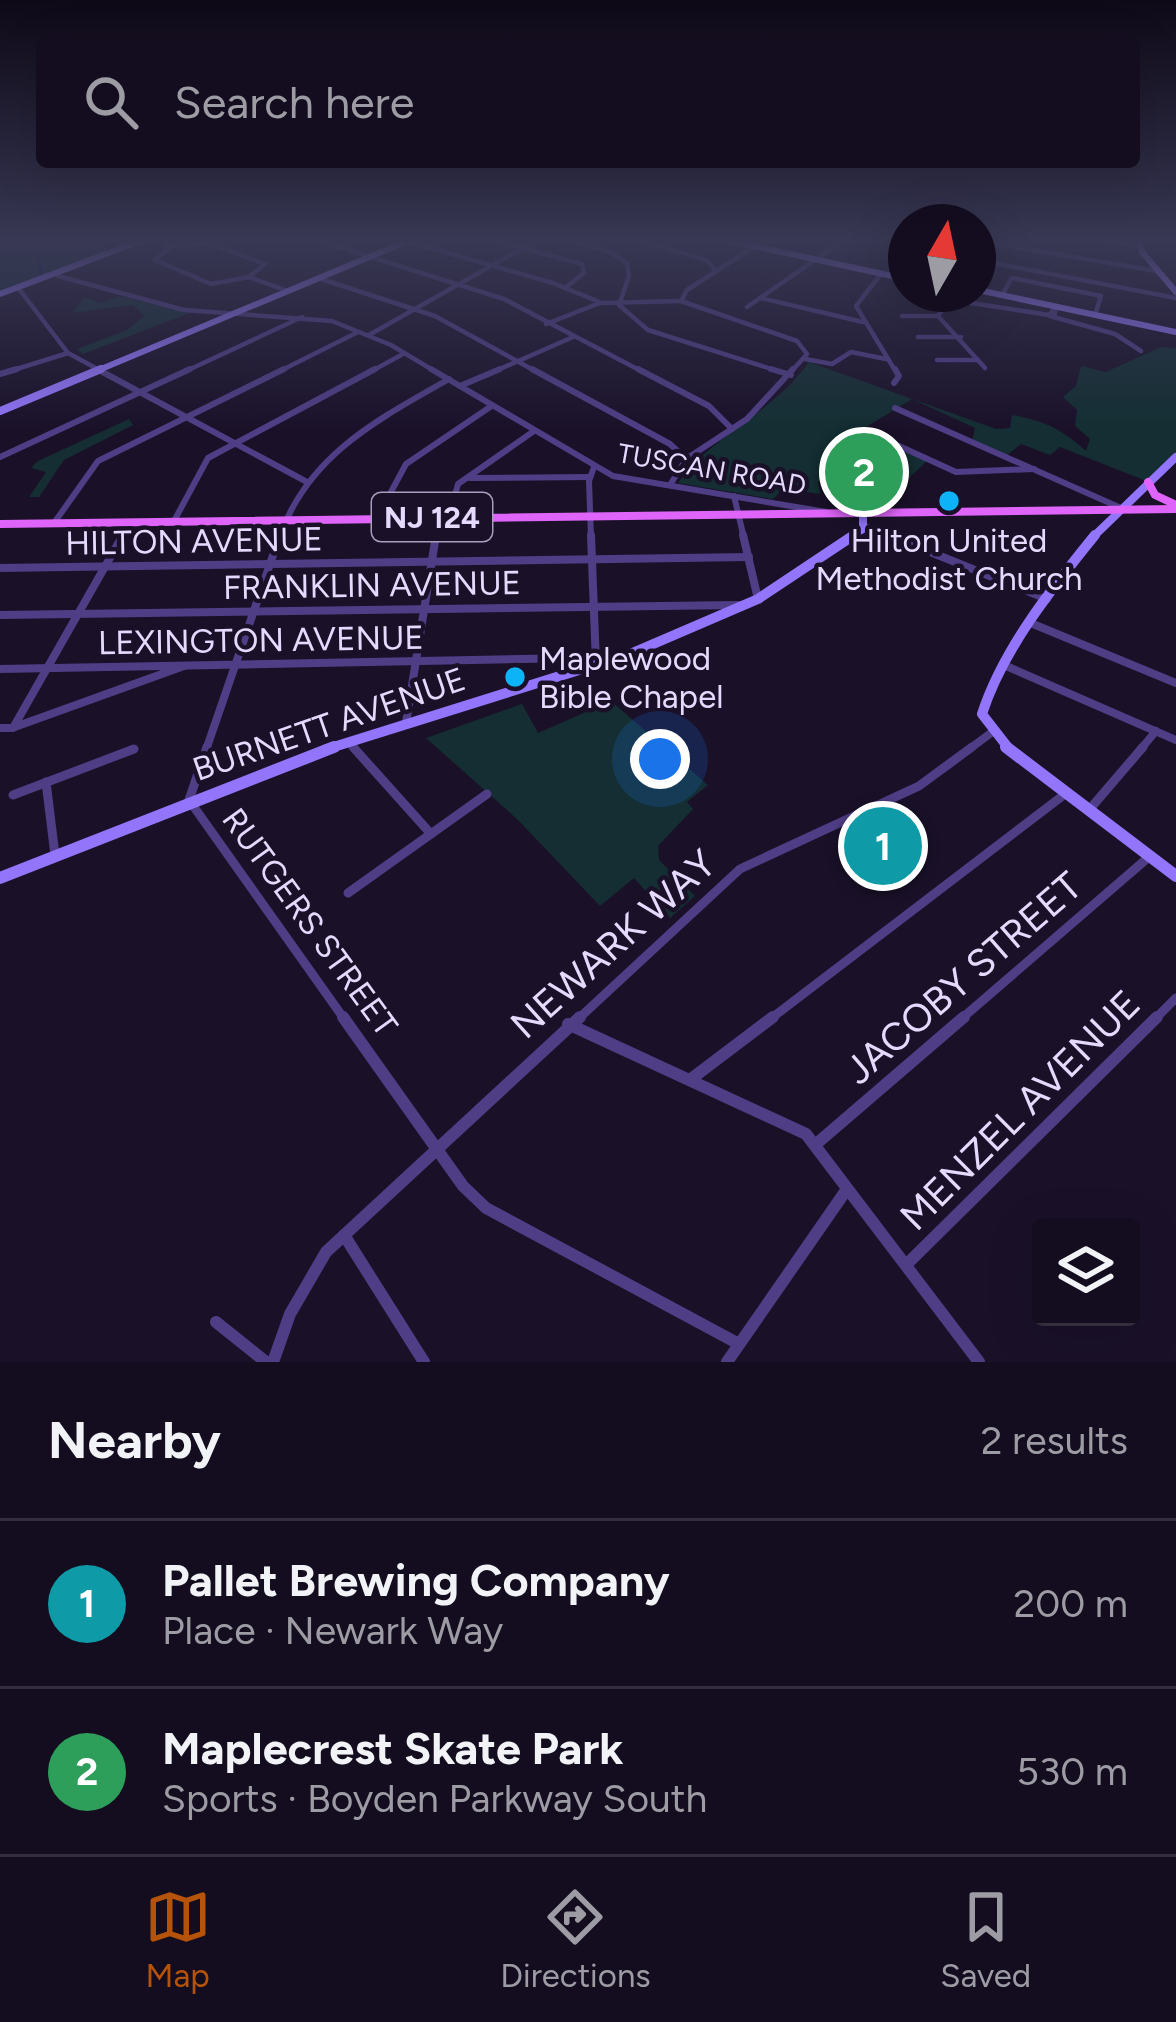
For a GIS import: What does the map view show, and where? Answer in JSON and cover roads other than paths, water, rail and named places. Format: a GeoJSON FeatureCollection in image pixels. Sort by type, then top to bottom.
{"type":"FeatureCollection","features":[{"type":"Feature","properties":{"kind":"main road"},"geometry":{"type":"LineString","coordinates":[[1148,482],[1155,495],[1176,506]]}},
{"type":"Feature","properties":{"kind":"main road","name":"NJ 124"},"geometry":{"type":"LineString","coordinates":[[0,524],[1176,506]]}},
{"type":"Feature","properties":{"kind":"street"},"geometry":{"type":"LineString","coordinates":[[30,304],[68,353],[307,482]]}},
{"type":"Feature","properties":{"kind":"street","name":"TUSCAN ROAD"},"geometry":{"type":"LineString","coordinates":[[155,304],[208,312],[304,316],[369,334],[621,478],[826,512]]}},
{"type":"Feature","properties":{"kind":"street"},"geometry":{"type":"LineString","coordinates":[[0,411],[252,304]]}},
{"type":"Feature","properties":{"kind":"street"},"geometry":{"type":"LineString","coordinates":[[397,304],[670,444],[686,459]]}},
{"type":"Feature","properties":{"kind":"street"},"geometry":{"type":"LineString","coordinates":[[369,334],[424,304]]}},
{"type":"Feature","properties":{"kind":"street"},"geometry":{"type":"LineString","coordinates":[[511,304],[709,406],[732,429]]}},
{"type":"Feature","properties":{"kind":"street"},"geometry":{"type":"LineString","coordinates":[[545,324],[600,304]]}},
{"type":"Feature","properties":{"kind":"street"},"geometry":{"type":"LineString","coordinates":[[607,304],[641,304]]}},
{"type":"Feature","properties":{"kind":"street"},"geometry":{"type":"LineString","coordinates":[[670,485],[686,459],[732,429],[791,375],[805,358],[806,349],[797,341],[688,304]]}},
{"type":"Feature","properties":{"kind":"street"},"geometry":{"type":"LineString","coordinates":[[747,307],[752,304]]}},
{"type":"Feature","properties":{"kind":"street"},"geometry":{"type":"LineString","coordinates":[[783,304],[866,323]]}},
{"type":"Feature","properties":{"kind":"street"},"geometry":{"type":"LineString","coordinates":[[858,304],[899,376],[894,382]]}},
{"type":"Feature","properties":{"kind":"street"},"geometry":{"type":"LineString","coordinates":[[1041,304],[1176,329]]}},
{"type":"Feature","properties":{"kind":"street"},"geometry":{"type":"LineString","coordinates":[[1052,316],[1056,304]]}},
{"type":"Feature","properties":{"kind":"street"},"geometry":{"type":"LineString","coordinates":[[1095,315],[1099,304]]}},
{"type":"Feature","properties":{"kind":"street"},"geometry":{"type":"LineString","coordinates":[[619,305],[648,330],[791,375]]}},
{"type":"Feature","properties":{"kind":"street"},"geometry":{"type":"LineString","coordinates":[[996,308],[1052,316],[1122,337],[1141,351]]}},
{"type":"Feature","properties":{"kind":"street"},"geometry":{"type":"LineString","coordinates":[[206,322],[208,312]]}},
{"type":"Feature","properties":{"kind":"street"},"geometry":{"type":"LineString","coordinates":[[938,316],[941,312]]}},
{"type":"Feature","properties":{"kind":"street"},"geometry":{"type":"LineString","coordinates":[[0,457],[304,316]]}},
{"type":"Feature","properties":{"kind":"street"},"geometry":{"type":"LineString","coordinates":[[902,316],[938,316],[962,337],[985,368]]}},
{"type":"Feature","properties":{"kind":"street"},"geometry":{"type":"LineString","coordinates":[[54,523],[93,466],[359,331]]}},
{"type":"Feature","properties":{"kind":"street"},"geometry":{"type":"LineString","coordinates":[[460,386],[574,336]]}},
{"type":"Feature","properties":{"kind":"street"},"geometry":{"type":"LineString","coordinates":[[918,338],[962,337]]}},
{"type":"Feature","properties":{"kind":"street"},"geometry":{"type":"LineString","coordinates":[[805,358],[832,364],[854,352],[886,359]]}},
{"type":"Feature","properties":{"kind":"street"},"geometry":{"type":"LineString","coordinates":[[1,372],[68,353]]}},
{"type":"Feature","properties":{"kind":"street"},"geometry":{"type":"LineString","coordinates":[[174,521],[202,464],[405,353]]}},
{"type":"Feature","properties":{"kind":"street"},"geometry":{"type":"LineString","coordinates":[[937,361],[978,361]]}},
{"type":"Feature","properties":{"kind":"street","name":"RUTGERS STREET"},"geometry":{"type":"LineString","coordinates":[[449,379],[339,446],[307,482],[269,564],[189,800],[434,1148],[486,1208],[739,1344]]}},
{"type":"Feature","properties":{"kind":"street"},"geometry":{"type":"LineString","coordinates":[[376,518],[384,489],[398,469],[490,407]]}},
{"type":"Feature","properties":{"kind":"street"},"geometry":{"type":"LineString","coordinates":[[895,408],[1121,508]]}},
{"type":"Feature","properties":{"kind":"street"},"geometry":{"type":"LineString","coordinates":[[864,430],[956,472],[1036,468]]}},
{"type":"Feature","properties":{"kind":"street"},"geometry":{"type":"LineString","coordinates":[[406,724],[432,561],[455,489],[534,431]]}},
{"type":"Feature","properties":{"kind":"street"},"geometry":{"type":"LineString","coordinates":[[1176,457],[1121,508],[1049,600],[983,704],[991,734],[1176,876]]}},
{"type":"Feature","properties":{"kind":"street"},"geometry":{"type":"LineString","coordinates":[[594,466],[589,477],[594,665]]}},
{"type":"Feature","properties":{"kind":"street"},"geometry":{"type":"LineString","coordinates":[[468,478],[589,477]]}},
{"type":"Feature","properties":{"kind":"street"},"geometry":{"type":"LineString","coordinates":[[734,496],[758,599]]}},
{"type":"Feature","properties":{"kind":"street"},"geometry":{"type":"LineString","coordinates":[[863,512],[865,526],[1049,600]]}},
{"type":"Feature","properties":{"kind":"street"},"geometry":{"type":"LineString","coordinates":[[13,728],[130,522]]}},
{"type":"Feature","properties":{"kind":"street","name":"BURNETT AVENUE"},"geometry":{"type":"LineString","coordinates":[[0,878],[189,800],[349,742],[594,665],[746,606],[865,526]]}},
{"type":"Feature","properties":{"kind":"street","name":"HILTON AVENUE"},"geometry":{"type":"LineString","coordinates":[[0,568],[749,557]]}},
{"type":"Feature","properties":{"kind":"street","name":"FRANKLIN AVENUE"},"geometry":{"type":"LineString","coordinates":[[0,615],[746,606]]}},
{"type":"Feature","properties":{"kind":"street"},"geometry":{"type":"LineString","coordinates":[[1033,624],[1176,682]]}},
{"type":"Feature","properties":{"kind":"street","name":"LEXINGTON AVENUE"},"geometry":{"type":"LineString","coordinates":[[0,669],[578,658],[594,665]]}},
{"type":"Feature","properties":{"kind":"street"},"geometry":{"type":"LineString","coordinates":[[0,731],[185,666]]}},
{"type":"Feature","properties":{"kind":"street"},"geometry":{"type":"LineString","coordinates":[[1006,666],[1176,740]]}},
{"type":"Feature","properties":{"kind":"street"},"geometry":{"type":"LineString","coordinates":[[1089,810],[1156,731]]}},
{"type":"Feature","properties":{"kind":"street","name":"NEWARK WAY"},"geometry":{"type":"LineString","coordinates":[[270,1362],[319,1262],[344,1234],[745,865],[919,786],[991,734]]}},
{"type":"Feature","properties":{"kind":"street"},"geometry":{"type":"LineString","coordinates":[[349,742],[430,834]]}},
{"type":"Feature","properties":{"kind":"street"},"geometry":{"type":"LineString","coordinates":[[14,795],[134,748]]}},
{"type":"Feature","properties":{"kind":"street"},"geometry":{"type":"LineString","coordinates":[[46,782],[55,855]]}},
{"type":"Feature","properties":{"kind":"street"},"geometry":{"type":"LineString","coordinates":[[690,1080],[1066,793]]}},
{"type":"Feature","properties":{"kind":"street"},"geometry":{"type":"LineString","coordinates":[[348,893],[487,794]]}},
{"type":"Feature","properties":{"kind":"street","name":"JACOBY STREET"},"geometry":{"type":"LineString","coordinates":[[815,1145],[1150,856]]}},
{"type":"Feature","properties":{"kind":"street","name":"MENZEL AVENUE"},"geometry":{"type":"LineString","coordinates":[[906,1265],[1176,998]]}},
{"type":"Feature","properties":{"kind":"street"},"geometry":{"type":"LineString","coordinates":[[568,1024],[790,1124],[815,1145],[979,1362]]}},
{"type":"Feature","properties":{"kind":"street"},"geometry":{"type":"LineString","coordinates":[[727,1362],[848,1189]]}},
{"type":"Feature","properties":{"kind":"street"},"geometry":{"type":"LineString","coordinates":[[344,1234],[424,1362]]}},
{"type":"Feature","properties":{"kind":"street"},"geometry":{"type":"LineString","coordinates":[[217,1322],[270,1362]]}},
{"type":"Feature","properties":{"kind":"place","name":"Maplecrest Skate Park"},"geometry":{"type":"Point","coordinates":[864,472]}},
{"type":"Feature","properties":{"kind":"place","name":"Hilton United Methodist Church"},"geometry":{"type":"Point","coordinates":[949,501]}},
{"type":"Feature","properties":{"kind":"place","name":"Maplewood Bible Chapel"},"geometry":{"type":"Point","coordinates":[515,677]}},
{"type":"Feature","properties":{"kind":"place","name":"Pallet Brewing Company"},"geometry":{"type":"Point","coordinates":[883,846]}}]}
